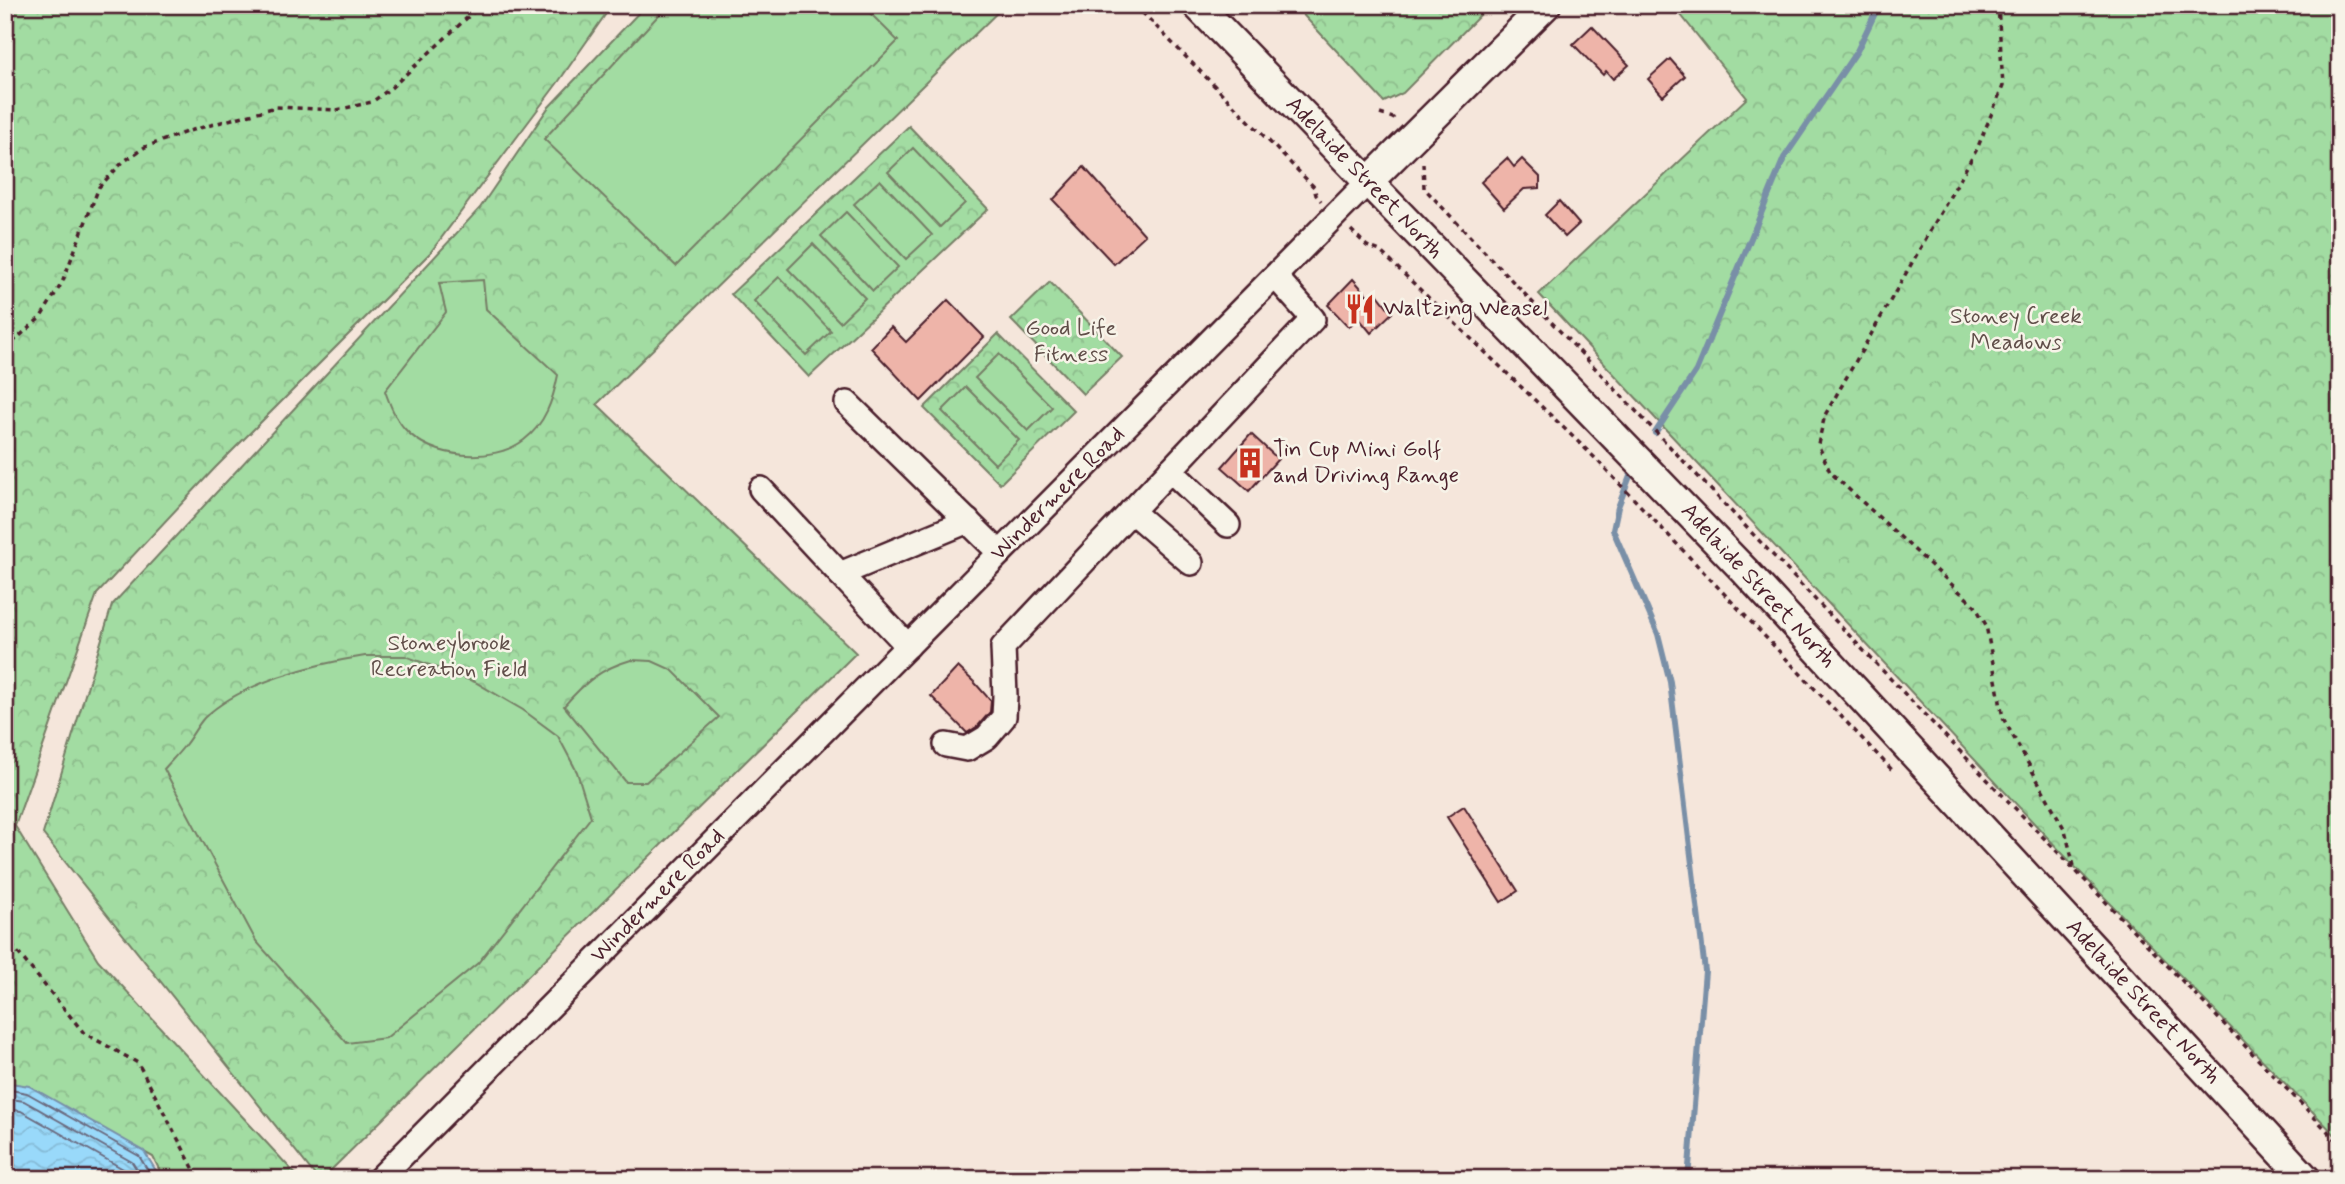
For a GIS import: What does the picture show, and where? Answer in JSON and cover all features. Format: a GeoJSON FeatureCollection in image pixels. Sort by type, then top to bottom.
{"type":"FeatureCollection","features":[{"type":"Feature","properties":{"kind":"main road","name":"Adelaide Street North"},"geometry":{"type":"LineString","coordinates":[[1197,5],[1745,570],[2306,1179]]}},
{"type":"Feature","properties":{"kind":"main road","name":"Windermere Road"},"geometry":{"type":"LineString","coordinates":[[1368,182],[1546,5]]}},
{"type":"Feature","properties":{"kind":"street","name":"Windermere Road"},"geometry":{"type":"LineString","coordinates":[[379,1179],[1368,182]]}},
{"type":"Feature","properties":{"kind":"street"},"geometry":{"type":"LineString","coordinates":[[946,746],[967,749],[987,737],[1004,717],[1003,647],[1313,319],[1276,276]]}},
{"type":"Feature","properties":{"kind":"street"},"geometry":{"type":"LineString","coordinates":[[847,403],[1000,553]]}},
{"type":"Feature","properties":{"kind":"street"},"geometry":{"type":"LineString","coordinates":[[1170,470],[1228,525]]}},
{"type":"Feature","properties":{"kind":"street"},"geometry":{"type":"LineString","coordinates":[[761,488],[908,646]]}},
{"type":"Feature","properties":{"kind":"street"},"geometry":{"type":"LineString","coordinates":[[1131,511],[1191,563]]}},
{"type":"Feature","properties":{"kind":"street"},"geometry":{"type":"LineString","coordinates":[[841,575],[968,521]]}},
{"type":"Feature","properties":{"kind":"path"},"geometry":{"type":"LineString","coordinates":[[5,349],[41,317],[62,283],[99,187],[123,162],[145,147],[189,131],[276,107],[337,110],[372,102],[481,5]]}},
{"type":"Feature","properties":{"kind":"path"},"geometry":{"type":"LineString","coordinates":[[1135,5],[1314,187],[1315,195],[1367,246],[1380,251],[1594,457],[1902,780]]}},
{"type":"Feature","properties":{"kind":"path"},"geometry":{"type":"LineString","coordinates":[[1997,5],[2003,86],[1977,149],[1825,415],[1818,444],[1830,472],[1975,606],[1986,625],[2003,718],[2065,830],[2075,868]]}},
{"type":"Feature","properties":{"kind":"path"},"geometry":{"type":"LineString","coordinates":[[1423,159],[1424,188],[1922,712],[2340,1144]]}},
{"type":"Feature","properties":{"kind":"path"},"geometry":{"type":"LineString","coordinates":[[5,937],[84,1032],[138,1063],[199,1179]]}},
{"type":"Feature","properties":{"kind":"green space"},"geometry":{"type":"Polygon","coordinates":[[[5,5],[612,5],[559,81],[430,253],[215,468],[97,594],[15,826],[98,960],[300,1179],[164,1179],[153,1157],[33,1091],[5,1085],[5,5]]]}},
{"type":"Feature","properties":{"kind":"green space","name":"Stoneybrook Recreation Field"},"geometry":{"type":"Polygon","coordinates":[[[646,5],[1005,5],[597,404],[856,653],[322,1179],[318,1179],[43,834],[112,605],[480,208],[548,108],[646,5]]]}},
{"type":"Feature","properties":{"kind":"green space"},"geometry":{"type":"Polygon","coordinates":[[[668,5],[862,5],[898,41],[676,266],[544,139],[668,5]]]}},
{"type":"Feature","properties":{"kind":"green space"},"geometry":{"type":"Polygon","coordinates":[[[1294,5],[1490,5],[1403,93],[1384,102],[1294,5]]]}},
{"type":"Feature","properties":{"kind":"green space","name":"Stoney Creek Meadows"},"geometry":{"type":"Polygon","coordinates":[[[1673,5],[2340,5],[2340,1140],[2076,868],[1539,294],[1747,98],[1673,5]]]}},
{"type":"Feature","properties":{"kind":"green space"},"geometry":{"type":"Polygon","coordinates":[[[909,126],[988,209],[809,377],[731,294],[909,126]]]}},
{"type":"Feature","properties":{"kind":"green space"},"geometry":{"type":"Polygon","coordinates":[[[913,148],[965,203],[940,227],[888,172],[913,148]]]}},
{"type":"Feature","properties":{"kind":"green space"},"geometry":{"type":"Polygon","coordinates":[[[880,180],[932,235],[906,259],[854,204],[880,180]]]}},
{"type":"Feature","properties":{"kind":"green space"},"geometry":{"type":"Polygon","coordinates":[[[846,212],[898,267],[873,291],[821,236],[846,212]]]}},
{"type":"Feature","properties":{"kind":"green space"},"geometry":{"type":"Polygon","coordinates":[[[813,244],[865,298],[840,322],[788,269],[813,244]]]}},
{"type":"Feature","properties":{"kind":"green space"},"geometry":{"type":"Polygon","coordinates":[[[779,277],[831,331],[806,355],[754,301],[779,277]]]}},
{"type":"Feature","properties":{"kind":"green space"},"geometry":{"type":"Polygon","coordinates":[[[483,280],[486,309],[558,375],[547,411],[537,427],[524,440],[496,453],[463,455],[430,447],[416,439],[396,416],[385,391],[446,312],[439,283],[483,280]]]}},
{"type":"Feature","properties":{"kind":"green space","name":"Good Life Fitness"},"geometry":{"type":"Polygon","coordinates":[[[1050,282],[1122,357],[1083,394],[1011,320],[1050,282]]]}},
{"type":"Feature","properties":{"kind":"green space"},"geometry":{"type":"Polygon","coordinates":[[[998,334],[1074,411],[1000,484],[924,408],[998,334]]]}},
{"type":"Feature","properties":{"kind":"green space"},"geometry":{"type":"Polygon","coordinates":[[[999,354],[1052,407],[1028,431],[975,378],[999,354]]]}},
{"type":"Feature","properties":{"kind":"green space"},"geometry":{"type":"Polygon","coordinates":[[[966,387],[1019,440],[995,464],[942,411],[966,387]]]}},
{"type":"Feature","properties":{"kind":"green space"},"geometry":{"type":"Polygon","coordinates":[[[365,656],[405,656],[475,682],[523,710],[558,736],[577,772],[591,817],[478,963],[386,1038],[347,1043],[256,941],[164,769],[204,718],[238,694],[280,676],[365,656]]]}},
{"type":"Feature","properties":{"kind":"green space"},"geometry":{"type":"Polygon","coordinates":[[[631,660],[652,661],[672,670],[719,717],[646,782],[626,782],[564,706],[594,677],[631,660]]]}},
{"type":"Feature","properties":{"kind":"water"},"geometry":{"type":"Polygon","coordinates":[[[5,1082],[29,1086],[144,1151],[161,1179],[5,1179],[5,1082]]]}},
{"type":"Feature","properties":{"kind":"building"},"geometry":{"type":"Polygon","coordinates":[[[1592,26],[1629,65],[1613,79],[1606,71],[1603,75],[1573,44],[1592,26]]]}},
{"type":"Feature","properties":{"kind":"building"},"geometry":{"type":"Polygon","coordinates":[[[1670,59],[1685,76],[1663,96],[1648,79],[1670,59]]]}},
{"type":"Feature","properties":{"kind":"building"},"geometry":{"type":"Polygon","coordinates":[[[1507,158],[1514,167],[1522,159],[1540,177],[1540,188],[1524,189],[1504,208],[1481,182],[1507,158]]]}},
{"type":"Feature","properties":{"kind":"building"},"geometry":{"type":"Polygon","coordinates":[[[1084,167],[1145,235],[1114,264],[1053,200],[1084,167]]]}},
{"type":"Feature","properties":{"kind":"building"},"geometry":{"type":"Polygon","coordinates":[[[1559,201],[1579,224],[1565,237],[1545,215],[1559,201]]]}},
{"type":"Feature","properties":{"kind":"building","name":"Waltzing Weasel"},"geometry":{"type":"Polygon","coordinates":[[[1353,279],[1369,297],[1375,291],[1392,313],[1371,333],[1358,317],[1349,327],[1328,305],[1353,279]]]}},
{"type":"Feature","properties":{"kind":"building"},"geometry":{"type":"Polygon","coordinates":[[[948,300],[984,337],[921,401],[871,348],[891,327],[906,342],[948,300]]]}},
{"type":"Feature","properties":{"kind":"building","name":"Tin Cup Mini Golf and Driving Range"},"geometry":{"type":"Polygon","coordinates":[[[1251,434],[1278,459],[1249,491],[1222,467],[1251,434]]]}},
{"type":"Feature","properties":{"kind":"building"},"geometry":{"type":"Polygon","coordinates":[[[958,667],[991,701],[990,712],[978,726],[967,733],[931,696],[958,667]]]}},
{"type":"Feature","properties":{"kind":"building"},"geometry":{"type":"Polygon","coordinates":[[[1464,806],[1518,891],[1501,902],[1447,817],[1464,806]]]}},
{"type":"Feature","properties":{"kind":"waterway"},"geometry":{"type":"LineString","coordinates":[[1655,433],[1696,371],[1784,158],[1857,51],[1879,5]]}},
{"type":"Feature","properties":{"kind":"waterway"},"geometry":{"type":"LineString","coordinates":[[1634,466],[1618,507],[1613,530],[1658,634],[1670,682],[1705,971],[1688,1179]]}},
{"type":"Feature","properties":{"kind":"place","name":"Waltzing Weasel"},"geometry":{"type":"Point","coordinates":[1360,309]}},
{"type":"Feature","properties":{"kind":"place","name":"Tin Cup Mini Golf and Driving Range"},"geometry":{"type":"Point","coordinates":[1250,463]}}]}
